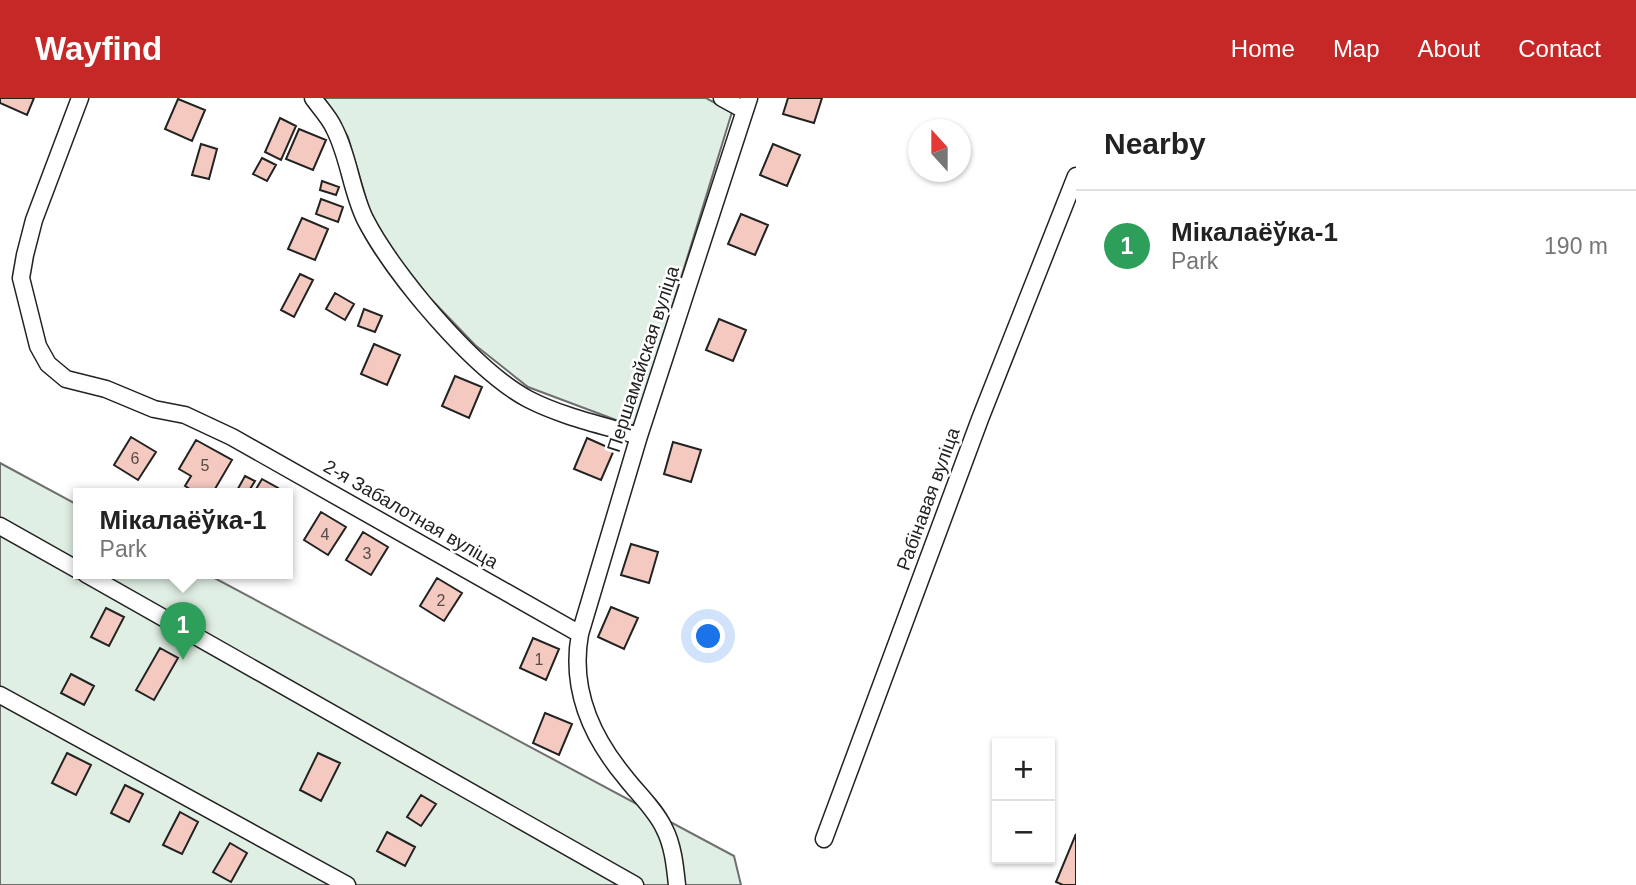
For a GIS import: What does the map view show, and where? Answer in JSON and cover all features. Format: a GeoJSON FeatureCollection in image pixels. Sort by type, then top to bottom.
{"type":"FeatureCollection","features":[{"type":"Feature","properties":{"kind":"street","name":"2-я Забалотная вуліца"},"geometry":{"type":"LineString","coordinates":[[80,98],[34,220],[21,278],[38,346],[48,365],[66,379],[106,389],[154,409],[186,415],[232,437],[580,634]]}},
{"type":"Feature","properties":{"kind":"street"},"geometry":{"type":"LineString","coordinates":[[313,98],[335,130],[359,205],[375,238],[403,279],[460,341],[499,380],[527,398],[555,411],[639,436]]}},
{"type":"Feature","properties":{"kind":"street"},"geometry":{"type":"LineString","coordinates":[[722,98],[747,104]]}},
{"type":"Feature","properties":{"kind":"street","name":"Першамайская вуліца"},"geometry":{"type":"LineString","coordinates":[[580,634],[639,436],[747,104]]}},
{"type":"Feature","properties":{"kind":"street","name":"Рабінавая вуліца"},"geometry":{"type":"LineString","coordinates":[[824,839],[975,431],[1076,176]]}},
{"type":"Feature","properties":{"kind":"street"},"geometry":{"type":"LineString","coordinates":[[0,526],[73,567]]}},
{"type":"Feature","properties":{"kind":"street"},"geometry":{"type":"LineString","coordinates":[[95,579],[635,885]]}},
{"type":"Feature","properties":{"kind":"street"},"geometry":{"type":"LineString","coordinates":[[580,634],[577,675],[589,722],[608,756],[665,829],[677,885]]}},
{"type":"Feature","properties":{"kind":"street"},"geometry":{"type":"LineString","coordinates":[[0,695],[348,885]]}},
{"type":"Feature","properties":{"kind":"green space"},"geometry":{"type":"Polygon","coordinates":[[[324,98],[706,98],[732,112],[638,418],[632,426],[528,387],[475,345],[429,297],[383,238],[371,216],[348,137],[324,98]]]}},
{"type":"Feature","properties":{"kind":"green space"},"geometry":{"type":"Polygon","coordinates":[[[0,463],[73,502],[73,579],[216,579],[734,856],[741,885],[0,885],[0,463]]]}},
{"type":"Feature","properties":{"kind":"building"},"geometry":{"type":"Polygon","coordinates":[[[0,98],[34,98],[27,115],[0,103],[0,98]]]}},
{"type":"Feature","properties":{"kind":"building"},"geometry":{"type":"Polygon","coordinates":[[[788,98],[822,98],[814,123],[783,114],[788,98]]]}},
{"type":"Feature","properties":{"kind":"building"},"geometry":{"type":"Polygon","coordinates":[[[178,99],[205,110],[192,141],[165,129],[178,99]]]}},
{"type":"Feature","properties":{"kind":"building"},"geometry":{"type":"Polygon","coordinates":[[[280,118],[296,126],[281,160],[265,152],[280,118]]]}},
{"type":"Feature","properties":{"kind":"building"},"geometry":{"type":"Polygon","coordinates":[[[299,129],[326,140],[313,170],[286,159],[299,129]]]}},
{"type":"Feature","properties":{"kind":"building"},"geometry":{"type":"Polygon","coordinates":[[[201,144],[217,149],[209,179],[192,175],[201,144]]]}},
{"type":"Feature","properties":{"kind":"building"},"geometry":{"type":"Polygon","coordinates":[[[773,144],[800,155],[787,186],[760,175],[773,144]]]}},
{"type":"Feature","properties":{"kind":"building"},"geometry":{"type":"Polygon","coordinates":[[[262,158],[276,165],[267,181],[253,174],[262,158]]]}},
{"type":"Feature","properties":{"kind":"building"},"geometry":{"type":"Polygon","coordinates":[[[322,181],[339,187],[336,195],[320,190],[322,181]]]}},
{"type":"Feature","properties":{"kind":"building"},"geometry":{"type":"Polygon","coordinates":[[[321,199],[343,207],[338,222],[316,214],[321,199]]]}},
{"type":"Feature","properties":{"kind":"building"},"geometry":{"type":"Polygon","coordinates":[[[741,214],[768,225],[755,255],[728,244],[741,214]]]}},
{"type":"Feature","properties":{"kind":"building"},"geometry":{"type":"Polygon","coordinates":[[[302,218],[328,229],[315,260],[288,249],[302,218]]]}},
{"type":"Feature","properties":{"kind":"building"},"geometry":{"type":"Polygon","coordinates":[[[300,274],[313,280],[294,317],[281,310],[300,274]]]}},
{"type":"Feature","properties":{"kind":"building"},"geometry":{"type":"Polygon","coordinates":[[[335,293],[354,304],[345,320],[326,309],[335,293]]]}},
{"type":"Feature","properties":{"kind":"building"},"geometry":{"type":"Polygon","coordinates":[[[364,309],[382,316],[375,332],[358,326],[364,309]]]}},
{"type":"Feature","properties":{"kind":"building"},"geometry":{"type":"Polygon","coordinates":[[[719,319],[746,330],[733,361],[706,350],[719,319]]]}},
{"type":"Feature","properties":{"kind":"building"},"geometry":{"type":"Polygon","coordinates":[[[374,344],[400,355],[387,385],[361,374],[374,344]]]}},
{"type":"Feature","properties":{"kind":"building"},"geometry":{"type":"Polygon","coordinates":[[[455,376],[482,387],[469,418],[442,406],[455,376]]]}},
{"type":"Feature","properties":{"kind":"building"},"geometry":{"type":"Polygon","coordinates":[[[131,437],[156,452],[138,480],[114,465],[131,437]]]}},
{"type":"Feature","properties":{"kind":"building"},"geometry":{"type":"Polygon","coordinates":[[[587,438],[614,450],[601,480],[574,469],[587,438]]]}},
{"type":"Feature","properties":{"kind":"building"},"geometry":{"type":"Polygon","coordinates":[[[196,440],[232,460],[216,488],[188,488],[185,486],[191,476],[179,469],[196,440]]]}},
{"type":"Feature","properties":{"kind":"building"},"geometry":{"type":"Polygon","coordinates":[[[673,442],[701,450],[691,482],[664,474],[673,442]]]}},
{"type":"Feature","properties":{"kind":"building"},"geometry":{"type":"Polygon","coordinates":[[[245,476],[255,481],[251,488],[238,488],[245,476]]]}},
{"type":"Feature","properties":{"kind":"building"},"geometry":{"type":"Polygon","coordinates":[[[262,479],[278,488],[257,488],[262,479]]]}},
{"type":"Feature","properties":{"kind":"building"},"geometry":{"type":"Polygon","coordinates":[[[321,512],[346,527],[328,555],[304,540],[321,512]]]}},
{"type":"Feature","properties":{"kind":"building"},"geometry":{"type":"Polygon","coordinates":[[[363,532],[388,547],[371,575],[346,560],[363,532]]]}},
{"type":"Feature","properties":{"kind":"building"},"geometry":{"type":"Polygon","coordinates":[[[631,544],[658,552],[649,583],[621,575],[631,544]]]}},
{"type":"Feature","properties":{"kind":"building"},"geometry":{"type":"Polygon","coordinates":[[[437,578],[462,593],[444,621],[420,606],[437,578]]]}},
{"type":"Feature","properties":{"kind":"building"},"geometry":{"type":"Polygon","coordinates":[[[611,607],[638,618],[624,649],[598,637],[611,607]]]}},
{"type":"Feature","properties":{"kind":"building"},"geometry":{"type":"Polygon","coordinates":[[[106,608],[124,617],[109,646],[91,637],[106,608]]]}},
{"type":"Feature","properties":{"kind":"building"},"geometry":{"type":"Polygon","coordinates":[[[533,638],[559,649],[546,680],[520,668],[533,638]]]}},
{"type":"Feature","properties":{"kind":"building"},"geometry":{"type":"Polygon","coordinates":[[[160,648],[178,658],[154,700],[136,690],[160,648]]]}},
{"type":"Feature","properties":{"kind":"building"},"geometry":{"type":"Polygon","coordinates":[[[71,674],[94,686],[84,705],[61,693],[71,674]]]}},
{"type":"Feature","properties":{"kind":"building"},"geometry":{"type":"Polygon","coordinates":[[[545,713],[572,724],[559,755],[533,743],[545,713]]]}},
{"type":"Feature","properties":{"kind":"building"},"geometry":{"type":"Polygon","coordinates":[[[67,753],[91,765],[76,795],[52,783],[67,753]]]}},
{"type":"Feature","properties":{"kind":"building"},"geometry":{"type":"Polygon","coordinates":[[[318,753],[340,763],[321,801],[300,790],[318,753]]]}},
{"type":"Feature","properties":{"kind":"building"},"geometry":{"type":"Polygon","coordinates":[[[125,785],[143,794],[129,822],[111,813],[125,785]]]}},
{"type":"Feature","properties":{"kind":"building"},"geometry":{"type":"Polygon","coordinates":[[[421,795],[436,804],[421,826],[407,817],[421,795]]]}},
{"type":"Feature","properties":{"kind":"building"},"geometry":{"type":"Polygon","coordinates":[[[180,812],[198,822],[182,854],[163,845],[180,812]]]}},
{"type":"Feature","properties":{"kind":"building"},"geometry":{"type":"Polygon","coordinates":[[[387,832],[415,847],[405,866],[377,851],[387,832]]]}},
{"type":"Feature","properties":{"kind":"building"},"geometry":{"type":"Polygon","coordinates":[[[1076,834],[1076,885],[1063,885],[1056,882],[1076,834]]]}},
{"type":"Feature","properties":{"kind":"building"},"geometry":{"type":"Polygon","coordinates":[[[230,843],[247,853],[231,882],[213,872],[230,843]]]}},
{"type":"Feature","properties":{"kind":"place","name":"Мікалаёўка-1"},"geometry":{"type":"Point","coordinates":[183,660]}}]}
